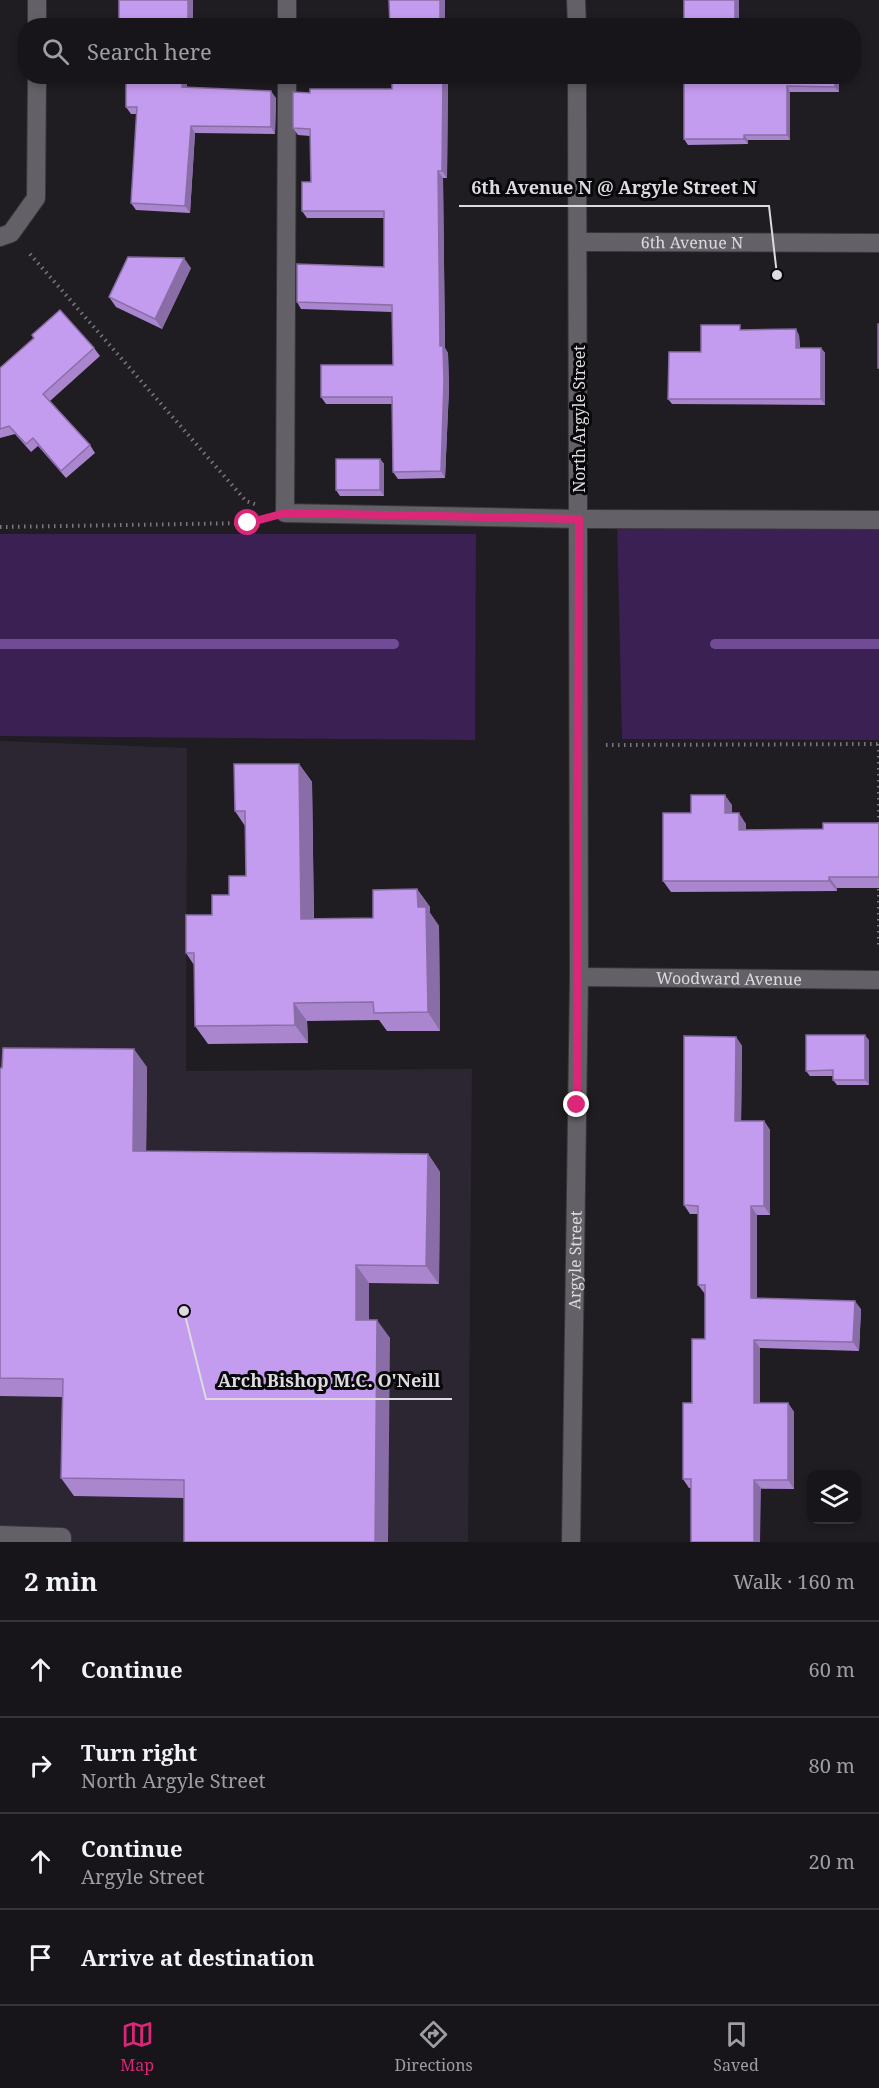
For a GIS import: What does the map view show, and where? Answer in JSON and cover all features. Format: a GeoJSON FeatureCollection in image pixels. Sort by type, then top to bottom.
{"type":"FeatureCollection","features":[{"type":"Feature","properties":{"kind":"street"},"geometry":{"type":"LineString","coordinates":[[37,0],[37,18]]}},
{"type":"Feature","properties":{"kind":"street"},"geometry":{"type":"LineString","coordinates":[[287,0],[287,18]]}},
{"type":"Feature","properties":{"kind":"street"},"geometry":{"type":"LineString","coordinates":[[576,0],[577,18]]}},
{"type":"Feature","properties":{"kind":"street"},"geometry":{"type":"LineString","coordinates":[[6,235],[36,198],[37,84]]}},
{"type":"Feature","properties":{"kind":"street"},"geometry":{"type":"LineString","coordinates":[[287,84],[285,513],[579,519],[879,520]]}},
{"type":"Feature","properties":{"kind":"street","name":"North Argyle Street"},"geometry":{"type":"LineString","coordinates":[[577,84],[579,977]]}},
{"type":"Feature","properties":{"kind":"street","name":"6th Avenue N"},"geometry":{"type":"LineString","coordinates":[[578,242],[879,243]]}},
{"type":"Feature","properties":{"kind":"street","name":"Woodward Avenue"},"geometry":{"type":"LineString","coordinates":[[579,977],[879,980]]}},
{"type":"Feature","properties":{"kind":"street","name":"Argyle Street"},"geometry":{"type":"LineString","coordinates":[[571,1542],[579,977]]}},
{"type":"Feature","properties":{"kind":"street"},"geometry":{"type":"LineString","coordinates":[[0,1535],[62,1537],[62,1542]]}},
{"type":"Feature","properties":{"kind":"path"},"geometry":{"type":"LineString","coordinates":[[6,235],[246,501],[285,513]]}},
{"type":"Feature","properties":{"kind":"path"},"geometry":{"type":"LineString","coordinates":[[0,527],[248,523],[285,513]]}},
{"type":"Feature","properties":{"kind":"path"},"geometry":{"type":"LineString","coordinates":[[579,745],[879,744],[879,839]]}},
{"type":"Feature","properties":{"kind":"path"},"geometry":{"type":"LineString","coordinates":[[879,875],[879,946]]}},
{"type":"Feature","properties":{"kind":"shaded area"},"geometry":{"type":"Polygon","coordinates":[[[617,519],[879,521],[879,740],[622,739],[617,519]]]}},
{"type":"Feature","properties":{"kind":"shaded area"},"geometry":{"type":"Polygon","coordinates":[[[0,534],[476,534],[475,740],[0,736],[0,534]]]}},
{"type":"Feature","properties":{"kind":"shaded area"},"geometry":{"type":"Polygon","coordinates":[[[0,741],[187,748],[186,1071],[472,1069],[468,1542],[0,1542],[0,741]]]}},
{"type":"Feature","properties":{"kind":"building"},"geometry":{"type":"Polygon","coordinates":[[[119,0],[188,0],[188,18],[119,18],[119,0]]]}},
{"type":"Feature","properties":{"kind":"building"},"geometry":{"type":"Polygon","coordinates":[[[389,0],[440,0],[440,18],[390,18],[389,0]]]}},
{"type":"Feature","properties":{"kind":"building"},"geometry":{"type":"Polygon","coordinates":[[[684,0],[735,0],[735,18],[684,18],[684,0]]]}},
{"type":"Feature","properties":{"kind":"building"},"geometry":{"type":"Polygon","coordinates":[[[126,84],[182,84],[182,87],[271,91],[271,127],[191,126],[185,206],[131,203],[137,107],[126,107],[126,84]]]}},
{"type":"Feature","properties":{"kind":"building"},"geometry":{"type":"Polygon","coordinates":[[[392,84],[443,84],[442,171],[438,171],[440,346],[443,346],[444,381],[441,471],[393,472],[392,397],[321,397],[321,365],[393,365],[392,305],[297,302],[297,264],[384,267],[384,211],[302,211],[302,182],[311,182],[310,129],[293,128],[293,92],[310,93],[310,89],[392,89],[392,84]]]}},
{"type":"Feature","properties":{"kind":"building"},"geometry":{"type":"Polygon","coordinates":[[[684,84],[835,84],[835,87],[787,86],[787,135],[744,135],[744,139],[684,139],[684,84]]]}},
{"type":"Feature","properties":{"kind":"building"},"geometry":{"type":"Polygon","coordinates":[[[128,257],[184,258],[155,319],[109,297],[128,257]]]}},
{"type":"Feature","properties":{"kind":"building"},"geometry":{"type":"Polygon","coordinates":[[[60,310],[94,348],[43,394],[90,445],[61,471],[33,438],[26,444],[9,426],[0,429],[0,368],[34,338],[32,335],[60,310]]]}},
{"type":"Feature","properties":{"kind":"building"},"geometry":{"type":"Polygon","coordinates":[[[879,324],[879,368],[878,368],[879,324]]]}},
{"type":"Feature","properties":{"kind":"building"},"geometry":{"type":"Polygon","coordinates":[[[701,325],[740,325],[740,330],[796,329],[796,348],[821,348],[821,399],[668,399],[669,352],[701,352],[701,325]]]}},
{"type":"Feature","properties":{"kind":"building"},"geometry":{"type":"Polygon","coordinates":[[[336,459],[380,459],[380,490],[336,490],[336,459]]]}},
{"type":"Feature","properties":{"kind":"building"},"geometry":{"type":"Polygon","coordinates":[[[234,764],[299,764],[301,919],[373,918],[373,890],[417,889],[418,907],[426,907],[428,1012],[374,1013],[373,1002],[294,1003],[295,1025],[195,1026],[194,953],[186,953],[186,915],[212,915],[212,895],[229,895],[229,876],[246,876],[245,811],[235,811],[234,764]]]}},
{"type":"Feature","properties":{"kind":"building"},"geometry":{"type":"Polygon","coordinates":[[[691,795],[725,795],[725,813],[739,813],[739,830],[823,829],[823,823],[879,823],[879,877],[829,877],[829,881],[663,881],[663,813],[691,813],[691,795]]]}},
{"type":"Feature","properties":{"kind":"building"},"geometry":{"type":"Polygon","coordinates":[[[806,1035],[865,1035],[865,1080],[833,1080],[833,1070],[806,1071],[806,1035]]]}},
{"type":"Feature","properties":{"kind":"building"},"geometry":{"type":"Polygon","coordinates":[[[684,1036],[736,1037],[735,1121],[764,1121],[764,1206],[751,1206],[751,1298],[855,1301],[853,1342],[754,1340],[754,1403],[788,1403],[788,1480],[754,1480],[754,1542],[691,1542],[691,1479],[683,1479],[683,1403],[692,1403],[692,1339],[705,1339],[705,1285],[698,1285],[698,1206],[684,1205],[684,1036]]]}},
{"type":"Feature","properties":{"kind":"building"},"geometry":{"type":"Polygon","coordinates":[[[3,1048],[134,1049],[133,1151],[428,1154],[426,1266],[356,1265],[356,1320],[377,1320],[375,1542],[184,1542],[184,1480],[61,1478],[63,1379],[0,1378],[0,1068],[2,1068],[3,1048]]]}},
{"type":"Feature","properties":{"kind":"waterway"},"geometry":{"type":"LineString","coordinates":[[0,644],[394,644]]}},
{"type":"Feature","properties":{"kind":"waterway"},"geometry":{"type":"LineString","coordinates":[[715,644],[879,644]]}},
{"type":"Feature","properties":{"kind":"place","name":"6th Avenue N @ Argyle Street N"},"geometry":{"type":"Point","coordinates":[777,275]}},
{"type":"Feature","properties":{"kind":"place","name":"Arch Bishop M.C. O'Neill"},"geometry":{"type":"Point","coordinates":[184,1311]}},
{"type":"Feature","properties":{"kind":"route"},"geometry":{"type":"LineString","coordinates":[[248,523],[285,513],[579,519],[577,1105]]}}]}
